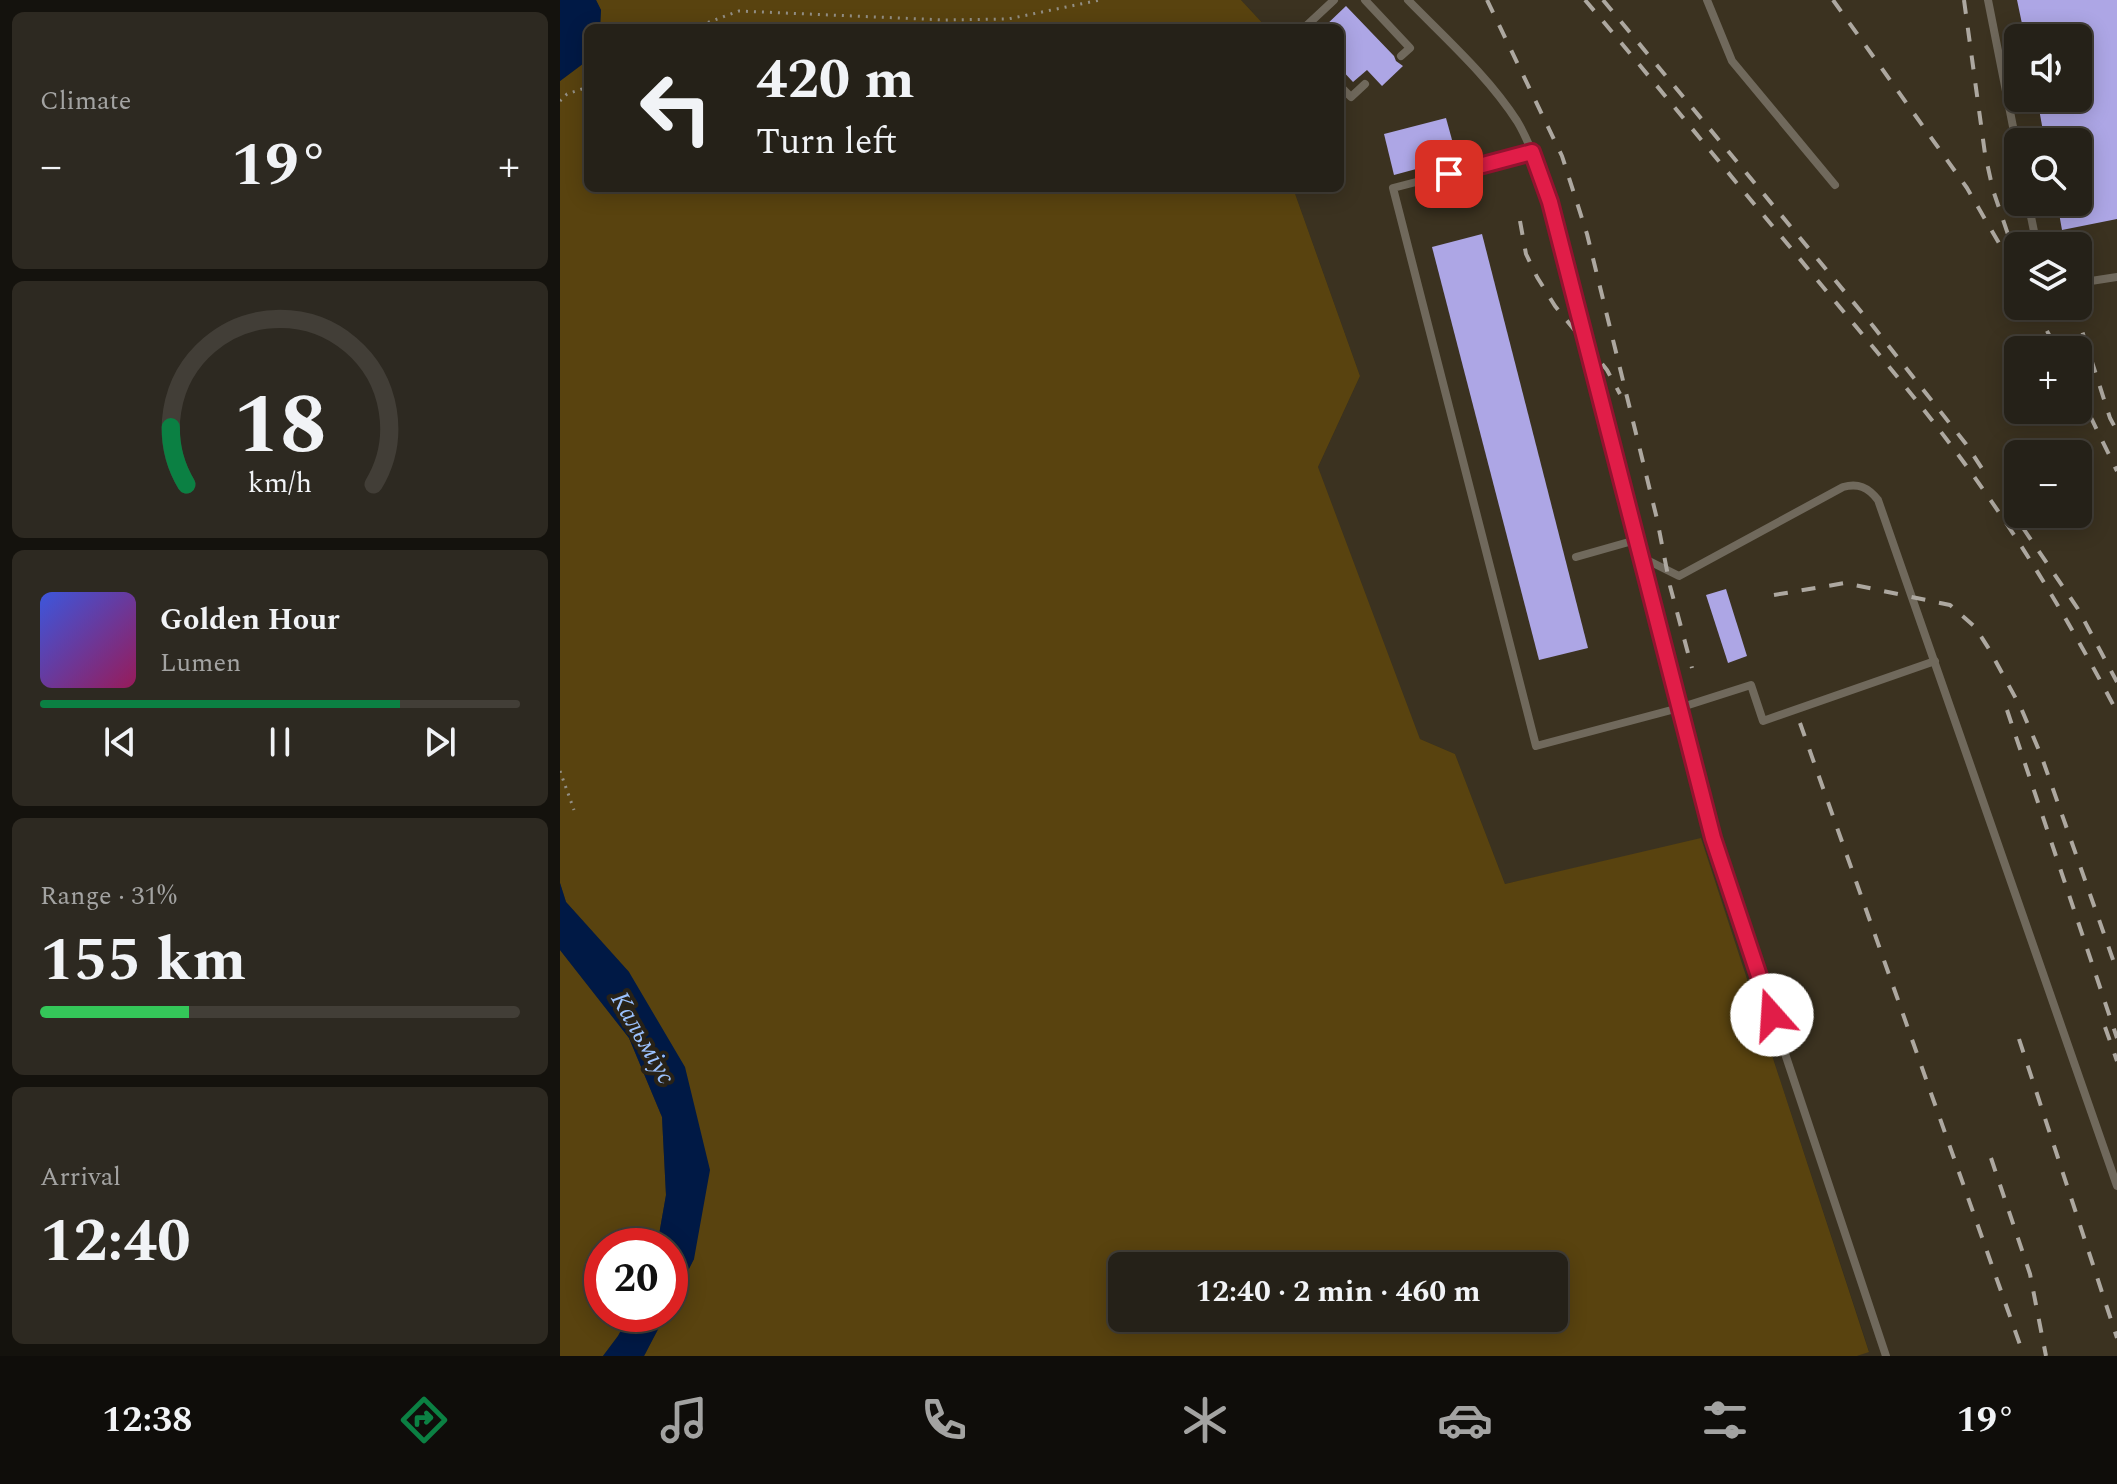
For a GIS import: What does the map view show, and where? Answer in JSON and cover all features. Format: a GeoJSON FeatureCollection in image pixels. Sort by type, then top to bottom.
{"type":"FeatureCollection","features":[{"type":"Feature","properties":{"kind":"lane"},"geometry":{"type":"LineString","coordinates":[[1308,24],[1334,0]]}},
{"type":"Feature","properties":{"kind":"lane"},"geometry":{"type":"LineString","coordinates":[[1365,0],[1410,48],[1401,56]]}},
{"type":"Feature","properties":{"kind":"lane"},"geometry":{"type":"LineString","coordinates":[[1408,0],[1490,86],[1517,121],[1550,202],[1713,838],[1886,1356]]}},
{"type":"Feature","properties":{"kind":"lane"},"geometry":{"type":"LineString","coordinates":[[1707,0],[1732,61],[1835,185]]}},
{"type":"Feature","properties":{"kind":"lane"},"geometry":{"type":"LineString","coordinates":[[1988,0],[2013,128]]}},
{"type":"Feature","properties":{"kind":"lane"},"geometry":{"type":"LineString","coordinates":[[1344,90],[1351,97],[1365,84]]}},
{"type":"Feature","properties":{"kind":"lane"},"geometry":{"type":"LineString","coordinates":[[1532,152],[1393,188],[1536,746],[1679,708],[1751,685],[1763,721],[1935,661]]}},
{"type":"Feature","properties":{"kind":"lane"},"geometry":{"type":"LineString","coordinates":[[2092,281],[2117,277]]}},
{"type":"Feature","properties":{"kind":"lane"},"geometry":{"type":"LineString","coordinates":[[1641,557],[1679,576],[1843,487],[1863,486],[1872,492],[1878,500],[1935,661],[2117,1186]]}},
{"type":"Feature","properties":{"kind":"lane"},"geometry":{"type":"LineString","coordinates":[[1576,557],[1636,540]]}},
{"type":"Feature","properties":{"kind":"path"},"geometry":{"type":"LineString","coordinates":[[704,24],[739,11],[945,20],[1008,19],[1100,0]]}},
{"type":"Feature","properties":{"kind":"path"},"geometry":{"type":"LineString","coordinates":[[560,101],[567,94],[584,88]]}},
{"type":"Feature","properties":{"kind":"path"},"geometry":{"type":"LineString","coordinates":[[560,771],[574,810]]}},
{"type":"Feature","properties":{"kind":"shaded area"},"geometry":{"type":"Polygon","coordinates":[[[596,0],[1241,0],[1263,24],[600,24],[601,10],[596,0]]]}},
{"type":"Feature","properties":{"kind":"shaded area"},"geometry":{"type":"Polygon","coordinates":[[[1241,0],[2117,0],[2117,1356],[1857,1356],[1869,1351],[1701,839],[1505,884],[1455,754],[1420,739],[1318,467],[1360,376],[1294,192],[1344,192],[1344,24],[1263,24],[1241,0]]]}},
{"type":"Feature","properties":{"kind":"shaded area"},"geometry":{"type":"Polygon","coordinates":[[[584,63],[584,192],[1294,192],[1360,376],[1318,467],[1420,739],[1455,754],[1505,884],[1701,838],[1869,1352],[1857,1356],[644,1356],[657,1332],[688,1332],[688,1271],[694,1259],[629,972],[566,902],[560,883],[560,81],[584,63]]]}},
{"type":"Feature","properties":{"kind":"shaded area"},"geometry":{"type":"Polygon","coordinates":[[[560,950],[629,1038],[662,1117],[666,1195],[660,1228],[584,1228],[584,1332],[620,1332],[603,1356],[560,1356],[560,950]]]}},
{"type":"Feature","properties":{"kind":"water"},"geometry":{"type":"Polygon","coordinates":[[[560,0],[596,0],[601,10],[600,24],[584,24],[584,63],[560,81],[560,0]]]}},
{"type":"Feature","properties":{"kind":"water","name":"Кальміус"},"geometry":{"type":"Polygon","coordinates":[[[560,883],[566,902],[629,972],[685,1067],[710,1170],[694,1259],[688,1271],[688,1228],[660,1228],[666,1195],[662,1117],[629,1038],[560,950],[560,883]]]}},
{"type":"Feature","properties":{"kind":"water"},"geometry":{"type":"Polygon","coordinates":[[[620,1332],[657,1332],[644,1356],[603,1356],[620,1332]]]}},
{"type":"Feature","properties":{"kind":"building"},"geometry":{"type":"Polygon","coordinates":[[[2017,0],[2117,0],[2117,219],[2062,230],[2060,216],[2092,216],[2092,128],[2042,128],[2040,112],[2092,112],[2092,24],[2022,24],[2017,0]]]}},
{"type":"Feature","properties":{"kind":"building"},"geometry":{"type":"Polygon","coordinates":[[[1346,6],[1403,66],[1382,86],[1367,70],[1353,82],[1344,72],[1344,24],[1327,24],[1346,6]]]}},
{"type":"Feature","properties":{"kind":"building"},"geometry":{"type":"Polygon","coordinates":[[[1446,118],[1457,158],[1394,175],[1384,134],[1446,118]]]}},
{"type":"Feature","properties":{"kind":"building"},"geometry":{"type":"Polygon","coordinates":[[[1482,234],[1588,648],[1539,660],[1432,247],[1482,234]]]}},
{"type":"Feature","properties":{"kind":"building"},"geometry":{"type":"Polygon","coordinates":[[[1726,589],[1747,656],[1728,663],[1706,595],[1726,589]]]}},
{"type":"Feature","properties":{"kind":"railway"},"geometry":{"type":"LineString","coordinates":[[1487,0],[1562,156],[1587,234],[1692,668]]}},
{"type":"Feature","properties":{"kind":"railway"},"geometry":{"type":"LineString","coordinates":[[1585,0],[1879,354],[1965,464],[2046,585],[2117,712]]}},
{"type":"Feature","properties":{"kind":"railway"},"geometry":{"type":"LineString","coordinates":[[1603,0],[1873,326],[1966,444],[1987,476]]}},
{"type":"Feature","properties":{"kind":"railway"},"geometry":{"type":"LineString","coordinates":[[1833,0],[1967,188],[2004,252]]}},
{"type":"Feature","properties":{"kind":"railway"},"geometry":{"type":"LineString","coordinates":[[1964,0],[1985,154],[2007,232]]}},
{"type":"Feature","properties":{"kind":"railway"},"geometry":{"type":"LineString","coordinates":[[1520,221],[1526,254],[1537,277],[1555,306],[1607,370],[1620,394]]}},
{"type":"Feature","properties":{"kind":"railway"},"geometry":{"type":"LineString","coordinates":[[2041,320],[2050,336]]}},
{"type":"Feature","properties":{"kind":"railway"},"geometry":{"type":"LineString","coordinates":[[2078,320],[2117,431]]}},
{"type":"Feature","properties":{"kind":"railway"},"geometry":{"type":"LineString","coordinates":[[2092,420],[2117,471]]}},
{"type":"Feature","properties":{"kind":"railway"},"geometry":{"type":"LineString","coordinates":[[2023,528],[2078,609],[2117,682]]}},
{"type":"Feature","properties":{"kind":"railway"},"geometry":{"type":"LineString","coordinates":[[1774,595],[1845,583],[1950,605],[1975,627],[2021,708],[2041,755],[2117,971]]}},
{"type":"Feature","properties":{"kind":"railway"},"geometry":{"type":"LineString","coordinates":[[2007,710],[2117,1038]]}},
{"type":"Feature","properties":{"kind":"railway"},"geometry":{"type":"LineString","coordinates":[[1800,723],[2024,1356]]}},
{"type":"Feature","properties":{"kind":"railway"},"geometry":{"type":"LineString","coordinates":[[2105,1027],[2117,1061]]}},
{"type":"Feature","properties":{"kind":"railway"},"geometry":{"type":"LineString","coordinates":[[2019,1039],[2117,1338]]}},
{"type":"Feature","properties":{"kind":"railway"},"geometry":{"type":"LineString","coordinates":[[1991,1158],[2030,1274],[2046,1356]]}},
{"type":"Feature","properties":{"kind":"route"},"geometry":{"type":"LineString","coordinates":[[1449,174],[1532,152],[1542,178],[1713,838],[1772,1015]]}}]}
